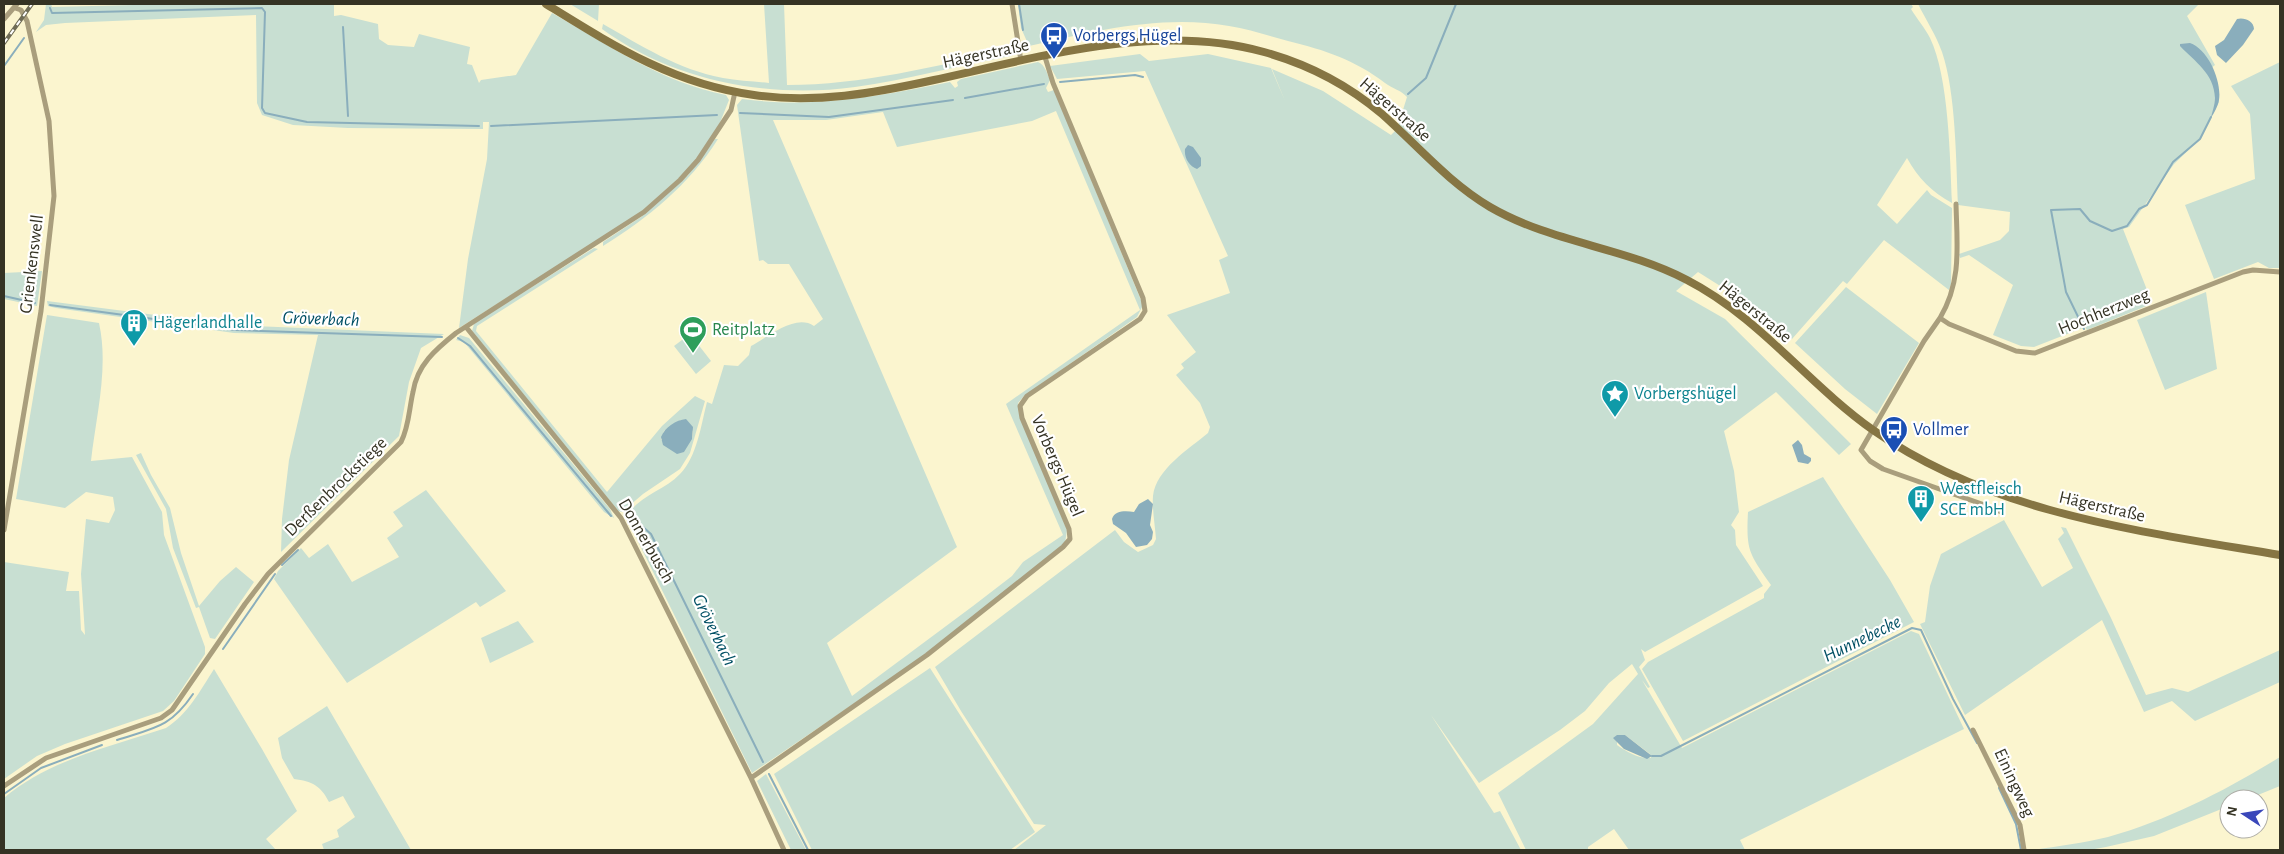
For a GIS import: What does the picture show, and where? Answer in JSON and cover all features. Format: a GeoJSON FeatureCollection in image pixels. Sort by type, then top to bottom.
{"type":"FeatureCollection","features":[{"type":"Feature","properties":{"kind":"main road","name":"Hägerstraße"},"geometry":{"type":"LineString","coordinates":[[546,4],[609,43],[648,64],[688,80],[735,92],[790,98],[846,96],[899,88],[1045,57],[1136,42],[1197,41],[1253,49],[1280,56],[1314,70],[1365,100],[1448,178],[1490,207],[1531,227],[1655,266],[1688,280],[1754,326],[1828,394],[1874,430],[1909,453],[1956,477],[2033,506],[2118,528],[2280,555]]}},
{"type":"Feature","properties":{"kind":"street"},"geometry":{"type":"LineString","coordinates":[[1012,4],[1020,62]]}},
{"type":"Feature","properties":{"kind":"street"},"geometry":{"type":"LineString","coordinates":[[4,20],[16,6]]}},
{"type":"Feature","properties":{"kind":"street","name":"Grienkenswell"},"geometry":{"type":"LineString","coordinates":[[4,530],[41,311],[54,196],[52,146],[48,112],[27,21],[21,10],[16,6]]}},
{"type":"Feature","properties":{"kind":"street","name":"Vorbergs Hügel"},"geometry":{"type":"LineString","coordinates":[[751,778],[927,655],[1063,547],[1070,539],[1069,529],[1022,418],[1020,406],[1027,396],[1140,319],[1145,307],[1143,298],[1053,83],[1045,57]]}},
{"type":"Feature","properties":{"kind":"street","name":"Derßenbrockstiege"},"geometry":{"type":"LineString","coordinates":[[4,786],[28,768],[46,758],[154,720],[172,710],[268,574],[401,442],[407,424],[416,379],[420,370],[441,346],[466,327],[644,212],[680,180],[698,160],[731,110],[735,92]]}},
{"type":"Feature","properties":{"kind":"street"},"geometry":{"type":"LineString","coordinates":[[1956,204],[1956,280],[1951,297],[1861,450],[1882,469],[2001,512]]}},
{"type":"Feature","properties":{"kind":"street","name":"Hochherzweg"},"geometry":{"type":"LineString","coordinates":[[1940,318],[1949,324],[2016,351],[2036,354],[2243,272],[2253,270],[2280,272]]}},
{"type":"Feature","properties":{"kind":"street","name":"Donnerbusch"},"geometry":{"type":"LineString","coordinates":[[466,327],[621,518],[751,778],[784,850]]}},
{"type":"Feature","properties":{"kind":"street","name":"Einingweg"},"geometry":{"type":"LineString","coordinates":[[1973,730],[2020,825],[2024,850]]}},
{"type":"Feature","properties":{"kind":"green space"},"geometry":{"type":"Polygon","coordinates":[[[46,4],[51,4],[52,7],[174,4],[334,4],[334,16],[341,15],[378,24],[379,39],[388,45],[414,47],[419,34],[470,47],[467,64],[472,65],[479,83],[481,80],[516,75],[552,13],[657,72],[702,89],[726,95],[729,100],[719,125],[687,171],[638,215],[459,328],[468,259],[487,159],[489,122],[483,122],[483,129],[348,128],[293,125],[262,115],[257,103],[256,15],[65,23],[46,25],[36,32],[44,20],[46,4]]]}},
{"type":"Feature","properties":{"kind":"green space"},"geometry":{"type":"Polygon","coordinates":[[[570,4],[599,4],[598,21],[570,4]]]}},
{"type":"Feature","properties":{"kind":"green space"},"geometry":{"type":"Polygon","coordinates":[[[764,4],[784,4],[787,85],[843,82],[898,74],[1007,51],[1008,45],[1015,45],[1015,52],[1011,56],[874,84],[822,90],[789,90],[756,88],[723,82],[691,73],[659,62],[630,47],[602,29],[603,24],[660,56],[691,69],[734,80],[769,83],[764,4]]]}},
{"type":"Feature","properties":{"kind":"green space"},"geometry":{"type":"Polygon","coordinates":[[[1018,4],[1911,4],[1913,7],[1911,9],[1930,38],[1941,74],[1949,141],[1952,203],[1926,184],[1907,158],[1877,205],[1897,224],[1927,190],[1931,195],[1952,208],[1951,284],[1949,290],[1884,240],[1847,284],[1843,281],[1792,339],[1760,311],[1698,272],[1676,291],[1725,319],[1851,444],[1839,455],[1776,392],[1724,431],[1734,471],[1739,512],[1731,525],[1735,530],[1736,545],[1763,586],[1645,652],[1641,649],[1645,660],[1639,667],[1650,687],[1648,688],[1642,680],[1682,748],[1911,631],[1919,634],[1964,729],[1740,840],[1745,850],[1629,850],[1614,829],[1588,847],[1588,850],[1526,850],[1498,793],[1593,724],[1638,674],[1632,664],[1609,683],[1585,711],[1560,730],[1479,783],[1431,715],[1494,813],[1500,811],[1521,850],[1014,850],[1046,825],[1034,824],[935,667],[1115,530],[1124,542],[1138,552],[1153,545],[1156,539],[1153,512],[1155,486],[1174,460],[1208,433],[1210,427],[1200,403],[1176,375],[1184,368],[1181,364],[1196,352],[1167,315],[1230,293],[1219,260],[1228,256],[1145,71],[1057,79],[1050,66],[1140,54],[1149,61],[1208,54],[1271,68],[1285,101],[1272,69],[1323,91],[1391,135],[1397,129],[1407,97],[1374,75],[1339,57],[1315,48],[1236,27],[1204,23],[1154,23],[1103,30],[1029,46],[1021,28],[1018,4]],[[1617,735],[1617,745],[1638,756],[1651,758],[1650,754],[1625,735],[1617,735]]]}},
{"type":"Feature","properties":{"kind":"green space"},"geometry":{"type":"Polygon","coordinates":[[[1918,4],[2199,4],[2187,16],[2215,65],[2211,68],[2219,102],[2200,139],[2174,164],[2129,227],[2123,229],[2151,300],[2149,305],[2087,330],[2085,327],[2034,347],[2021,346],[1993,335],[2013,285],[1969,255],[1960,258],[1959,254],[2000,240],[2009,231],[2010,212],[1958,205],[1953,107],[1947,69],[1940,46],[1918,4]]]}},
{"type":"Feature","properties":{"kind":"green space"},"geometry":{"type":"Polygon","coordinates":[[[1038,62],[1044,67],[1050,80],[1046,88],[1048,92],[1054,90],[1143,305],[1137,317],[1024,396],[1018,403],[1019,414],[1067,530],[1065,543],[927,654],[752,773],[626,517],[638,503],[674,480],[686,467],[698,440],[707,402],[712,404],[724,365],[738,366],[749,355],[751,346],[781,328],[798,323],[814,326],[823,319],[789,264],[768,264],[763,260],[759,261],[737,105],[742,99],[795,103],[846,100],[950,82],[955,88],[958,86],[957,82],[961,79],[1038,62]],[[1056,111],[1032,121],[897,147],[883,112],[826,120],[773,120],[957,547],[827,643],[852,696],[1012,576],[1023,562],[1063,535],[1006,404],[1140,310],[1056,111]]]}},
{"type":"Feature","properties":{"kind":"green space"},"geometry":{"type":"Polygon","coordinates":[[[2280,62],[2280,268],[2269,268],[2258,262],[2214,279],[2185,205],[2255,179],[2250,114],[2231,86],[2280,62]]]}},
{"type":"Feature","properties":{"kind":"green space"},"geometry":{"type":"Polygon","coordinates":[[[715,139],[718,139],[707,156],[681,186],[652,212],[603,246],[603,242],[641,217],[688,175],[715,139]]]}},
{"type":"Feature","properties":{"kind":"green space"},"geometry":{"type":"Polygon","coordinates":[[[594,248],[598,249],[477,326],[476,331],[607,492],[662,426],[695,396],[705,401],[690,453],[680,469],[643,494],[622,512],[618,511],[472,331],[474,324],[594,248]],[[681,420],[664,431],[661,440],[692,439],[693,431],[681,420]]]}},
{"type":"Feature","properties":{"kind":"green space"},"geometry":{"type":"Polygon","coordinates":[[[42,271],[37,306],[4,299],[4,273],[42,271]]]}},
{"type":"Feature","properties":{"kind":"green space"},"geometry":{"type":"Polygon","coordinates":[[[1846,287],[1919,343],[1877,414],[1845,389],[1795,343],[1846,287]]]}},
{"type":"Feature","properties":{"kind":"green space"},"geometry":{"type":"Polygon","coordinates":[[[2206,292],[2217,369],[2165,390],[2137,320],[2206,292]]]}},
{"type":"Feature","properties":{"kind":"green space"},"geometry":{"type":"Polygon","coordinates":[[[47,301],[233,325],[444,334],[421,348],[409,382],[399,436],[281,552],[282,519],[289,460],[318,335],[234,333],[56,308],[48,306],[47,301]]]}},
{"type":"Feature","properties":{"kind":"green space"},"geometry":{"type":"Polygon","coordinates":[[[47,315],[99,323],[103,357],[102,375],[91,461],[132,457],[162,512],[164,535],[205,647],[205,654],[174,701],[163,711],[65,744],[37,756],[4,779],[4,562],[69,572],[66,591],[79,591],[81,630],[85,635],[81,574],[86,519],[109,523],[115,510],[113,497],[86,492],[65,508],[16,499],[47,315]]]}},
{"type":"Feature","properties":{"kind":"green space","name":"Reitplatz"},"geometry":{"type":"Polygon","coordinates":[[[690,334],[711,361],[696,374],[674,346],[690,334]]]}},
{"type":"Feature","properties":{"kind":"green space"},"geometry":{"type":"Polygon","coordinates":[[[460,335],[469,338],[610,509],[614,518],[604,512],[464,342],[456,340],[460,335]]]}},
{"type":"Feature","properties":{"kind":"green space"},"geometry":{"type":"Polygon","coordinates":[[[141,453],[170,508],[181,553],[199,606],[220,581],[236,567],[254,582],[215,639],[210,638],[199,607],[196,608],[173,548],[166,509],[136,455],[141,453]]]}},
{"type":"Feature","properties":{"kind":"green space"},"geometry":{"type":"Polygon","coordinates":[[[1823,477],[1890,580],[1914,622],[1683,741],[1642,669],[1648,662],[1764,598],[1764,594],[1771,585],[1750,551],[1748,512],[1823,477]]]}},
{"type":"Feature","properties":{"kind":"green space"},"geometry":{"type":"Polygon","coordinates":[[[426,490],[506,591],[480,607],[476,602],[347,683],[274,579],[278,571],[301,548],[309,558],[328,544],[352,582],[399,557],[387,538],[403,526],[393,512],[426,490]]]}},
{"type":"Feature","properties":{"kind":"green space"},"geometry":{"type":"Polygon","coordinates":[[[2004,520],[2042,587],[2073,568],[2058,539],[2064,533],[2061,527],[2066,528],[2111,618],[2146,695],[2172,688],[2188,692],[2280,650],[2280,682],[2195,721],[2172,701],[2144,712],[2102,620],[1965,715],[1920,624],[1925,622],[1930,586],[1941,554],[2004,520]]]}},
{"type":"Feature","properties":{"kind":"green space"},"geometry":{"type":"Polygon","coordinates":[[[518,621],[534,642],[490,663],[481,638],[518,621]]]}},
{"type":"Feature","properties":{"kind":"green space"},"geometry":{"type":"Polygon","coordinates":[[[930,668],[1035,832],[1010,850],[812,850],[774,774],[930,668]]]}},
{"type":"Feature","properties":{"kind":"green space"},"geometry":{"type":"Polygon","coordinates":[[[214,669],[297,811],[266,839],[276,850],[4,850],[4,798],[41,773],[61,764],[102,748],[166,728],[187,709],[214,669]]]}},
{"type":"Feature","properties":{"kind":"green space"},"geometry":{"type":"Polygon","coordinates":[[[327,706],[411,850],[324,850],[322,844],[339,837],[337,830],[355,817],[343,796],[329,802],[323,792],[315,785],[294,779],[282,758],[278,738],[327,706]]]}},
{"type":"Feature","properties":{"kind":"green space"},"geometry":{"type":"Polygon","coordinates":[[[2280,757],[2280,786],[2269,790],[2224,789],[2280,757]]]}},
{"type":"Feature","properties":{"kind":"green space"},"geometry":{"type":"Polygon","coordinates":[[[766,774],[806,850],[791,850],[757,781],[766,774]]]}},
{"type":"Feature","properties":{"kind":"green space"},"geometry":{"type":"Polygon","coordinates":[[[2218,792],[2219,810],[2154,836],[2089,850],[2033,850],[2080,843],[2131,830],[2175,813],[2218,792]]]}},
{"type":"Feature","properties":{"kind":"water"},"geometry":{"type":"Polygon","coordinates":[[[2237,19],[2248,20],[2254,26],[2254,29],[2243,45],[2226,63],[2217,55],[2215,46],[2224,40],[2237,19]]]}},
{"type":"Feature","properties":{"kind":"water"},"geometry":{"type":"Polygon","coordinates":[[[2190,43],[2197,46],[2203,52],[2216,75],[2219,100],[2211,118],[2215,101],[2214,89],[2203,69],[2180,46],[2180,44],[2190,43]]]}},
{"type":"Feature","properties":{"kind":"water"},"geometry":{"type":"Polygon","coordinates":[[[1188,145],[1193,147],[1201,158],[1201,166],[1197,169],[1186,158],[1185,149],[1188,145]]]}},
{"type":"Feature","properties":{"kind":"water"},"geometry":{"type":"Polygon","coordinates":[[[686,419],[693,427],[692,439],[684,452],[677,454],[663,445],[661,437],[671,425],[686,419]]]}},
{"type":"Feature","properties":{"kind":"water"},"geometry":{"type":"Polygon","coordinates":[[[1798,440],[1802,445],[1804,454],[1811,458],[1808,464],[1798,462],[1792,445],[1798,440]]]}},
{"type":"Feature","properties":{"kind":"water"},"geometry":{"type":"Polygon","coordinates":[[[1148,499],[1153,504],[1150,525],[1153,532],[1152,539],[1147,545],[1136,547],[1126,533],[1113,524],[1112,519],[1116,514],[1124,511],[1134,512],[1139,504],[1148,499]]]}},
{"type":"Feature","properties":{"kind":"water"},"geometry":{"type":"Polygon","coordinates":[[[1617,735],[1625,735],[1652,756],[1647,759],[1624,749],[1613,738],[1617,735]]]}},
{"type":"Feature","properties":{"kind":"waterway"},"geometry":{"type":"LineString","coordinates":[[1019,4],[1023,30]]}},
{"type":"Feature","properties":{"kind":"waterway"},"geometry":{"type":"LineString","coordinates":[[1408,94],[1426,78],[1456,4]]}},
{"type":"Feature","properties":{"kind":"waterway"},"geometry":{"type":"LineString","coordinates":[[50,8],[52,13],[262,8],[265,12],[262,108],[265,113],[307,122],[479,126]]}},
{"type":"Feature","properties":{"kind":"waterway"},"geometry":{"type":"LineString","coordinates":[[343,27],[348,116]]}},
{"type":"Feature","properties":{"kind":"waterway"},"geometry":{"type":"LineString","coordinates":[[4,66],[24,38]]}},
{"type":"Feature","properties":{"kind":"waterway"},"geometry":{"type":"LineString","coordinates":[[1060,82],[1135,75],[1143,77]]}},
{"type":"Feature","properties":{"kind":"waterway"},"geometry":{"type":"LineString","coordinates":[[965,98],[1044,84]]}},
{"type":"Feature","properties":{"kind":"waterway"},"geometry":{"type":"LineString","coordinates":[[740,113],[829,117],[953,100]]}},
{"type":"Feature","properties":{"kind":"waterway"},"geometry":{"type":"LineString","coordinates":[[491,126],[717,115]]}},
{"type":"Feature","properties":{"kind":"waterway"},"geometry":{"type":"LineString","coordinates":[[2084,329],[2066,292],[2051,210],[2080,209],[2090,221],[2112,231],[2127,226],[2139,209],[2147,205],[2173,162],[2200,139],[2211,117]]}},
{"type":"Feature","properties":{"kind":"waterway","name":"Gröverbach"},"geometry":{"type":"LineString","coordinates":[[4,296],[35,303]]}},
{"type":"Feature","properties":{"kind":"waterway","name":"Gröverbach"},"geometry":{"type":"LineString","coordinates":[[50,305],[235,330],[442,337]]}},
{"type":"Feature","properties":{"kind":"waterway","name":"Gröverbach"},"geometry":{"type":"LineString","coordinates":[[458,338],[470,346],[611,516]]}},
{"type":"Feature","properties":{"kind":"waterway","name":"Gröverbach"},"geometry":{"type":"LineString","coordinates":[[628,522],[643,527],[651,534],[763,762]]}},
{"type":"Feature","properties":{"kind":"waterway"},"geometry":{"type":"LineString","coordinates":[[282,565],[298,550]]}},
{"type":"Feature","properties":{"kind":"waterway"},"geometry":{"type":"LineString","coordinates":[[223,649],[275,574]]}},
{"type":"Feature","properties":{"kind":"waterway","name":"Hunnebecke"},"geometry":{"type":"LineString","coordinates":[[1652,756],[1661,756],[1912,628],[1921,630],[1953,699],[1977,743]]}},
{"type":"Feature","properties":{"kind":"waterway"},"geometry":{"type":"LineString","coordinates":[[117,740],[151,729],[169,720],[177,714],[193,694]]}},
{"type":"Feature","properties":{"kind":"waterway"},"geometry":{"type":"LineString","coordinates":[[4,794],[41,768],[102,745]]}},
{"type":"Feature","properties":{"kind":"waterway","name":"Gröverbach"},"geometry":{"type":"LineString","coordinates":[[769,774],[808,850]]}},
{"type":"Feature","properties":{"kind":"waterway","name":"Hunnebecke"},"geometry":{"type":"LineString","coordinates":[[1999,788],[2016,824],[2021,850]]}},
{"type":"Feature","properties":{"kind":"railway"},"geometry":{"type":"LineString","coordinates":[[4,43],[32,4]]}},
{"type":"Feature","properties":{"kind":"place","name":"Vorbergs Hügel"},"geometry":{"type":"Point","coordinates":[1054,60]}},
{"type":"Feature","properties":{"kind":"place","name":"Hägerlandhalle"},"geometry":{"type":"Point","coordinates":[134,347]}},
{"type":"Feature","properties":{"kind":"place","name":"Reitplatz"},"geometry":{"type":"Point","coordinates":[693,354]}},
{"type":"Feature","properties":{"kind":"place","name":"Vorbergshügel"},"geometry":{"type":"Point","coordinates":[1615,418]}},
{"type":"Feature","properties":{"kind":"place","name":"Vollmer"},"geometry":{"type":"Point","coordinates":[1894,454]}},
{"type":"Feature","properties":{"kind":"place","name":"Westfleisch SCE mbH"},"geometry":{"type":"Point","coordinates":[1921,523]}}]}
